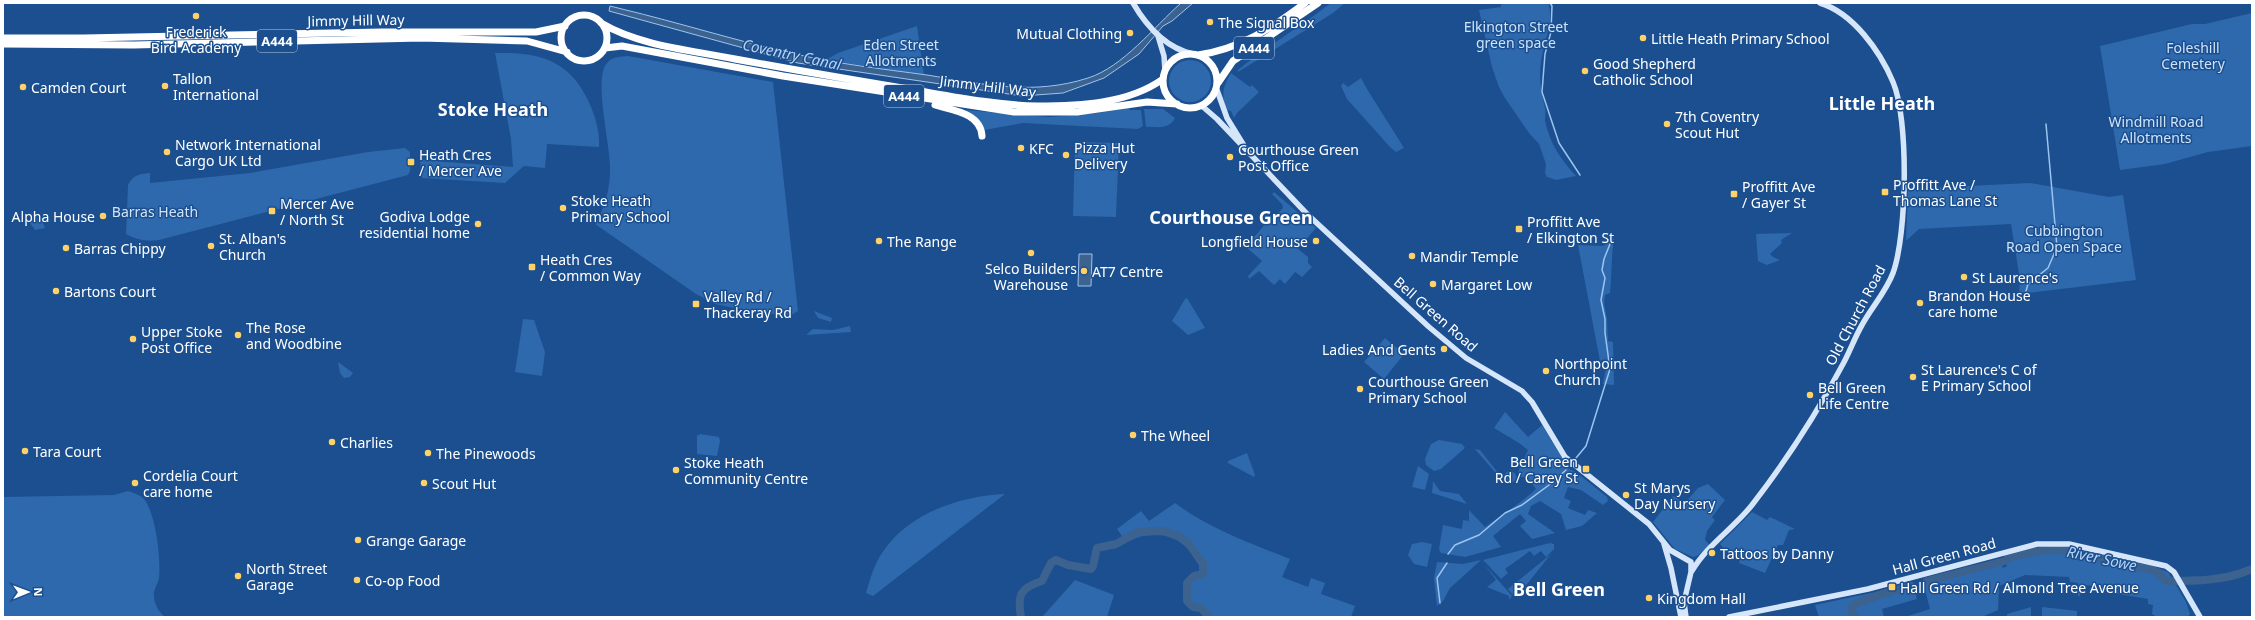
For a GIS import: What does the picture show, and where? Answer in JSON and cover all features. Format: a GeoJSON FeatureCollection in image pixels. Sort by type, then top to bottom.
{"type":"FeatureCollection","features":[{"type":"Feature","properties":{"kind":"highway","name":"A444"},"geometry":{"type":"LineString","coordinates":[[1196,54],[1221,52],[1245,42],[1305,3]]}},
{"type":"Feature","properties":{"kind":"highway","name":"A444"},"geometry":{"type":"LineString","coordinates":[[1217,86],[1233,61],[1318,3]]}},
{"type":"Feature","properties":{"kind":"highway"},"geometry":{"type":"LineString","coordinates":[[582,15],[595,18],[604,24],[607,37],[605,48],[595,58],[586,61],[578,60],[567,52],[562,42],[564,26],[571,19],[582,15]]}},
{"type":"Feature","properties":{"kind":"highway","name":"Jimmy Hill Way"},"geometry":{"type":"LineString","coordinates":[[604,24],[636,38],[779,67],[1006,104],[1060,105],[1133,95],[1150,88],[1162,79]]}},
{"type":"Feature","properties":{"kind":"highway","name":"Jimmy Hill Way"},"geometry":{"type":"LineString","coordinates":[[3,38],[91,38],[389,32],[536,32],[564,26]]}},
{"type":"Feature","properties":{"kind":"highway","name":"Jimmy Hill Way"},"geometry":{"type":"LineString","coordinates":[[3,44],[134,45],[421,38],[527,41],[567,52]]}},
{"type":"Feature","properties":{"kind":"highway","name":"Jimmy Hill Way"},"geometry":{"type":"LineString","coordinates":[[605,48],[622,46],[901,96],[1021,113],[1077,112],[1163,102],[1177,104]]}},
{"type":"Feature","properties":{"kind":"highway"},"geometry":{"type":"LineString","coordinates":[[1196,54],[1211,63],[1217,86],[1211,99],[1202,106],[1187,108],[1177,104],[1165,91],[1162,79],[1165,71],[1177,58],[1196,54]]}},
{"type":"Feature","properties":{"kind":"highway"},"geometry":{"type":"LineString","coordinates":[[901,96],[971,116],[980,126],[982,136]]}},
{"type":"Feature","properties":{"kind":"main road"},"geometry":{"type":"LineString","coordinates":[[1133,3],[1147,24],[1158,35],[1176,48],[1196,54]]}},
{"type":"Feature","properties":{"kind":"main road","name":"Old Church Road"},"geometry":{"type":"LineString","coordinates":[[1691,572],[1704,555],[1750,507],[1800,435],[1842,365],[1862,323],[1890,280],[1896,261],[1900,235],[1903,172],[1903,119],[1898,95],[1888,70],[1875,49],[1843,16],[1820,3]]}},
{"type":"Feature","properties":{"kind":"main road"},"geometry":{"type":"LineString","coordinates":[[1158,35],[1164,56],[1165,71]]}},
{"type":"Feature","properties":{"kind":"main road","name":"Bell Green Road"},"geometry":{"type":"LineString","coordinates":[[1217,86],[1227,118],[1247,151]]}},
{"type":"Feature","properties":{"kind":"main road","name":"Bell Green Road"},"geometry":{"type":"LineString","coordinates":[[1202,106],[1213,114],[1308,214],[1443,340],[1466,358],[1522,391],[1532,402],[1565,457],[1649,524],[1662,538],[1670,550],[1689,560]]}},
{"type":"Feature","properties":{"kind":"main road","name":"Bell Green Road"},"geometry":{"type":"LineString","coordinates":[[1662,538],[1671,568],[1681,617]]}},
{"type":"Feature","properties":{"kind":"main road","name":"Hall Green Road"},"geometry":{"type":"LineString","coordinates":[[1729,617],[1868,589],[2037,544],[2069,544],[2166,566],[2177,577],[2200,617]]}},
{"type":"Feature","properties":{"kind":"main road","name":"Old Church Road"},"geometry":{"type":"LineString","coordinates":[[1689,560],[1696,560],[1704,555]]}},
{"type":"Feature","properties":{"kind":"main road"},"geometry":{"type":"LineString","coordinates":[[1671,568],[1674,560],[1682,557]]}},
{"type":"Feature","properties":{"kind":"main road"},"geometry":{"type":"LineString","coordinates":[[1689,560],[1692,565],[1685,596],[1685,614],[1689,617]]}},
{"type":"Feature","properties":{"kind":"main road"},"geometry":{"type":"LineString","coordinates":[[1676,595],[1681,597],[1685,596]]}},
{"type":"Feature","properties":{"kind":"green space"},"geometry":{"type":"Polygon","coordinates":[[[1331,3],[1345,3],[1333,13],[1238,72],[1238,70],[1260,53],[1331,3]]]}},
{"type":"Feature","properties":{"kind":"green space","name":"Elkington Street green space"},"geometry":{"type":"Polygon","coordinates":[[[1501,3],[1548,3],[1550,9],[1550,21],[1541,58],[1540,73],[1545,120],[1549,136],[1556,150],[1565,164],[1576,176],[1556,180],[1547,177],[1545,173],[1546,164],[1539,144],[1529,133],[1499,87],[1492,67],[1479,10],[1501,7],[1501,3]]]}},
{"type":"Feature","properties":{"kind":"green space"},"geometry":{"type":"Polygon","coordinates":[[[2252,13],[2252,146],[2208,152],[2165,164],[2120,170],[2100,46],[2192,24],[2205,24],[2252,13]]]}},
{"type":"Feature","properties":{"kind":"green space","name":"Eden Street Allotments"},"geometry":{"type":"Polygon","coordinates":[[[917,26],[924,75],[826,60],[838,53],[917,26]]]}},
{"type":"Feature","properties":{"kind":"green space"},"geometry":{"type":"Polygon","coordinates":[[[495,53],[525,54],[538,57],[561,67],[571,75],[580,86],[593,111],[598,129],[599,147],[547,144],[545,168],[524,166],[505,183],[422,178],[420,160],[513,167],[511,139],[495,53]]]}},
{"type":"Feature","properties":{"kind":"green space"},"geometry":{"type":"Polygon","coordinates":[[[628,56],[773,82],[798,311],[791,315],[759,313],[715,304],[696,294],[595,224],[604,205],[610,176],[610,159],[602,96],[604,69],[608,62],[613,59],[628,56]]]}},
{"type":"Feature","properties":{"kind":"green space"},"geometry":{"type":"Polygon","coordinates":[[[1190,60],[1205,66],[1211,81],[1205,96],[1190,102],[1175,96],[1169,81],[1175,66],[1190,60]]]}},
{"type":"Feature","properties":{"kind":"green space"},"geometry":{"type":"Polygon","coordinates":[[[1231,73],[1250,87],[1252,85],[1259,92],[1237,113],[1234,118],[1231,111],[1226,110],[1223,95],[1226,82],[1231,73]]]}},
{"type":"Feature","properties":{"kind":"green space"},"geometry":{"type":"Polygon","coordinates":[[[1361,78],[1404,148],[1396,152],[1390,147],[1347,99],[1341,86],[1343,83],[1348,87],[1361,78]]]}},
{"type":"Feature","properties":{"kind":"green space"},"geometry":{"type":"Polygon","coordinates":[[[1129,108],[1130,110],[1141,110],[1143,126],[1138,129],[1023,123],[984,130],[965,110],[1049,117],[1097,113],[1129,108]]]}},
{"type":"Feature","properties":{"kind":"green space"},"geometry":{"type":"Polygon","coordinates":[[[1144,109],[1163,109],[1175,118],[1169,125],[1162,127],[1146,127],[1144,109]]]}},
{"type":"Feature","properties":{"kind":"green space"},"geometry":{"type":"Polygon","coordinates":[[[1075,142],[1119,143],[1116,217],[1073,216],[1075,142]]]}},
{"type":"Feature","properties":{"kind":"green space","name":"Barras Heath"},"geometry":{"type":"Polygon","coordinates":[[[405,148],[410,152],[410,171],[408,175],[159,240],[142,240],[126,234],[128,185],[134,177],[140,175],[150,173],[150,183],[250,173],[368,152],[405,148]]]}},
{"type":"Feature","properties":{"kind":"green space","name":"Cubbington Road Open Space"},"geometry":{"type":"Polygon","coordinates":[[[2030,183],[2109,197],[2123,195],[2136,280],[2019,294],[2020,280],[2011,224],[1919,229],[1906,241],[1908,189],[2030,183]]]}},
{"type":"Feature","properties":{"kind":"green space"},"geometry":{"type":"Polygon","coordinates":[[[1274,192],[1316,228],[1298,249],[1308,257],[1308,263],[1312,267],[1302,277],[1295,272],[1285,284],[1280,279],[1274,285],[1259,271],[1249,279],[1248,276],[1262,261],[1246,247],[1271,217],[1273,218],[1283,208],[1282,204],[1272,194],[1274,192]]]}},
{"type":"Feature","properties":{"kind":"green space"},"geometry":{"type":"Polygon","coordinates":[[[30,212],[42,221],[45,228],[35,230],[30,223],[30,212]]]}},
{"type":"Feature","properties":{"kind":"green space"},"geometry":{"type":"Polygon","coordinates":[[[1792,233],[1781,240],[1782,243],[1770,254],[1780,260],[1767,265],[1758,261],[1756,234],[1792,233]]]}},
{"type":"Feature","properties":{"kind":"green space"},"geometry":{"type":"Polygon","coordinates":[[[1605,239],[1614,239],[1611,286],[1610,293],[1605,295],[1604,303],[1607,318],[1608,341],[1613,342],[1614,385],[1603,384],[1607,362],[1605,359],[1600,361],[1578,245],[1603,246],[1607,243],[1605,239]]]}},
{"type":"Feature","properties":{"kind":"green space"},"geometry":{"type":"Polygon","coordinates":[[[1187,298],[1205,328],[1188,335],[1172,321],[1187,298]]]}},
{"type":"Feature","properties":{"kind":"green space"},"geometry":{"type":"Polygon","coordinates":[[[814,311],[832,318],[831,322],[818,318],[814,311]]]}},
{"type":"Feature","properties":{"kind":"green space"},"geometry":{"type":"Polygon","coordinates":[[[523,319],[534,320],[545,352],[542,376],[515,372],[523,319]]]}},
{"type":"Feature","properties":{"kind":"green space"},"geometry":{"type":"Polygon","coordinates":[[[850,326],[851,332],[806,335],[813,329],[833,330],[850,326]]]}},
{"type":"Feature","properties":{"kind":"green space"},"geometry":{"type":"Polygon","coordinates":[[[1385,338],[1404,354],[1384,379],[1364,362],[1385,338]]]}},
{"type":"Feature","properties":{"kind":"green space"},"geometry":{"type":"Polygon","coordinates":[[[338,362],[353,373],[350,377],[344,378],[340,373],[338,362]]]}},
{"type":"Feature","properties":{"kind":"green space"},"geometry":{"type":"Polygon","coordinates":[[[1505,412],[1528,437],[1542,425],[1569,469],[1576,472],[1607,497],[1608,501],[1603,505],[1581,490],[1568,487],[1564,498],[1571,501],[1568,508],[1585,515],[1588,510],[1597,513],[1582,526],[1566,530],[1561,514],[1540,501],[1531,506],[1528,514],[1555,533],[1532,539],[1520,526],[1526,521],[1520,514],[1493,536],[1501,547],[1465,557],[1441,553],[1439,549],[1443,525],[1462,529],[1463,520],[1469,521],[1469,510],[1485,527],[1518,504],[1536,489],[1527,477],[1519,477],[1518,472],[1528,450],[1494,428],[1505,412]]]}},
{"type":"Feature","properties":{"kind":"green space"},"geometry":{"type":"Polygon","coordinates":[[[700,434],[719,437],[720,441],[717,456],[697,454],[697,436],[700,434]]]}},
{"type":"Feature","properties":{"kind":"green space"},"geometry":{"type":"Polygon","coordinates":[[[1439,440],[1462,444],[1465,448],[1441,469],[1434,471],[1426,465],[1425,459],[1431,444],[1439,440]]]}},
{"type":"Feature","properties":{"kind":"green space"},"geometry":{"type":"Polygon","coordinates":[[[1475,449],[1480,450],[1499,474],[1500,478],[1475,449]]]}},
{"type":"Feature","properties":{"kind":"green space"},"geometry":{"type":"Polygon","coordinates":[[[1247,453],[1255,475],[1254,477],[1228,463],[1228,461],[1247,453]]]}},
{"type":"Feature","properties":{"kind":"green space"},"geometry":{"type":"Polygon","coordinates":[[[1418,466],[1429,474],[1425,490],[1412,487],[1418,466]]]}},
{"type":"Feature","properties":{"kind":"green space"},"geometry":{"type":"Polygon","coordinates":[[[1510,471],[1514,473],[1516,477],[1514,481],[1510,483],[1506,481],[1504,477],[1506,473],[1510,471]]]}},
{"type":"Feature","properties":{"kind":"green space"},"geometry":{"type":"Polygon","coordinates":[[[1433,481],[1440,491],[1459,494],[1467,504],[1432,493],[1433,481]]]}},
{"type":"Feature","properties":{"kind":"green space"},"geometry":{"type":"Polygon","coordinates":[[[1708,484],[1725,500],[1712,517],[1715,520],[1707,531],[1705,540],[1710,545],[1697,556],[1693,557],[1675,549],[1653,522],[1673,496],[1685,503],[1698,488],[1708,484]]]}},
{"type":"Feature","properties":{"kind":"green space"},"geometry":{"type":"Polygon","coordinates":[[[128,491],[139,495],[144,499],[152,515],[157,537],[159,560],[159,578],[154,592],[154,599],[157,608],[165,617],[3,617],[3,497],[114,495],[128,491]]]}},
{"type":"Feature","properties":{"kind":"green space"},"geometry":{"type":"Polygon","coordinates":[[[1005,494],[873,596],[866,593],[872,572],[882,553],[893,539],[920,517],[936,509],[970,498],[1005,494]]]}},
{"type":"Feature","properties":{"kind":"green space"},"geometry":{"type":"Polygon","coordinates":[[[1175,503],[1216,528],[1290,559],[1282,577],[1308,587],[1311,578],[1325,583],[1321,594],[1355,606],[1351,617],[1207,617],[1201,611],[1189,606],[1186,604],[1186,580],[1200,572],[1200,569],[1197,561],[1187,547],[1163,535],[1145,536],[1126,542],[1117,529],[1141,511],[1149,521],[1175,503]]]}},
{"type":"Feature","properties":{"kind":"green space"},"geometry":{"type":"Polygon","coordinates":[[[1752,512],[1767,520],[1770,517],[1795,529],[1789,530],[1783,545],[1778,545],[1765,573],[1739,563],[1740,561],[1736,558],[1734,560],[1720,544],[1752,512]]]}},
{"type":"Feature","properties":{"kind":"green space"},"geometry":{"type":"Polygon","coordinates":[[[1422,542],[1432,544],[1427,567],[1414,564],[1408,555],[1412,544],[1422,542]]]}},
{"type":"Feature","properties":{"kind":"green space"},"geometry":{"type":"Polygon","coordinates":[[[1550,543],[1554,544],[1554,549],[1546,557],[1541,551],[1534,556],[1530,551],[1505,569],[1508,573],[1501,579],[1483,560],[1550,543]]]}},
{"type":"Feature","properties":{"kind":"green space"},"geometry":{"type":"Polygon","coordinates":[[[2049,547],[2072,549],[2155,567],[2168,572],[2186,602],[2190,614],[2187,617],[2157,617],[2152,614],[2153,605],[2148,604],[2148,599],[2100,591],[2100,586],[2081,585],[2080,596],[2078,596],[2078,583],[2070,582],[2069,577],[2025,575],[1999,586],[1998,610],[1982,617],[1905,617],[1930,609],[1924,586],[1925,581],[1999,559],[2003,568],[2007,566],[2005,559],[2008,557],[2049,547]]]}},
{"type":"Feature","properties":{"kind":"green space"},"geometry":{"type":"Polygon","coordinates":[[[1551,554],[1528,583],[1514,596],[1508,589],[1551,554]]]}},
{"type":"Feature","properties":{"kind":"green space"},"geometry":{"type":"Polygon","coordinates":[[[1481,560],[1450,588],[1443,601],[1437,606],[1434,578],[1437,562],[1463,564],[1481,560]]]}},
{"type":"Feature","properties":{"kind":"green space"},"geometry":{"type":"Polygon","coordinates":[[[1483,563],[1512,596],[1509,600],[1509,596],[1487,587],[1496,580],[1483,563]]]}},
{"type":"Feature","properties":{"kind":"green space"},"geometry":{"type":"Polygon","coordinates":[[[1075,580],[1114,595],[1107,617],[1042,617],[1075,580]]]}},
{"type":"Feature","properties":{"kind":"green space"},"geometry":{"type":"Polygon","coordinates":[[[1913,584],[1917,599],[1882,609],[1884,617],[1819,617],[1815,605],[1913,584]]]}},
{"type":"Feature","properties":{"kind":"green space"},"geometry":{"type":"Polygon","coordinates":[[[2031,607],[2031,616],[2036,617],[2007,617],[2007,614],[2031,607]]]}},
{"type":"Feature","properties":{"kind":"green space"},"geometry":{"type":"Polygon","coordinates":[[[2042,607],[2077,611],[2077,617],[2042,616],[2042,607]]]}},
{"type":"Feature","properties":{"kind":"water","name":"Coventry Canal"},"geometry":{"type":"Polygon","coordinates":[[[1181,3],[1193,3],[1172,21],[1163,26],[1139,54],[1104,78],[1063,93],[1022,96],[798,63],[609,11],[610,6],[811,58],[988,85],[1027,87],[1067,83],[1101,73],[1126,56],[1181,3]]]}},
{"type":"Feature","properties":{"kind":"water"},"geometry":{"type":"Polygon","coordinates":[[[1079,254],[1092,254],[1091,286],[1078,286],[1079,254]]]}},
{"type":"Feature","properties":{"kind":"waterway"},"geometry":{"type":"LineString","coordinates":[[1550,3],[1552,6],[1551,32],[1545,54],[1542,92],[1559,143],[1580,175]]}},
{"type":"Feature","properties":{"kind":"waterway"},"geometry":{"type":"LineString","coordinates":[[2026,291],[2028,284],[2048,268],[2057,247],[2046,124]]}},
{"type":"Feature","properties":{"kind":"waterway"},"geometry":{"type":"LineString","coordinates":[[1576,458],[1586,446],[1610,369],[1605,333],[1605,319],[1601,300],[1605,278],[1602,270],[1604,259],[1612,239]]}},
{"type":"Feature","properties":{"kind":"waterway"},"geometry":{"type":"LineString","coordinates":[[1555,480],[1566,470]]}},
{"type":"Feature","properties":{"kind":"waterway"},"geometry":{"type":"LineString","coordinates":[[1448,554],[1455,545],[1479,535],[1505,513],[1522,505],[1553,482]]}},
{"type":"Feature","properties":{"kind":"waterway","name":"River Sowe"},"geometry":{"type":"LineString","coordinates":[[1021,617],[1020,598],[1022,593],[1029,586],[1042,581],[1051,563],[1056,560],[1068,565],[1091,569],[1097,548],[1116,544],[1138,532],[1164,531],[1180,537],[1189,544],[1203,564],[1203,574],[1194,576],[1187,583],[1187,601],[1193,607],[1201,608],[1209,617]]}},
{"type":"Feature","properties":{"kind":"waterway","name":"River Sowe"},"geometry":{"type":"LineString","coordinates":[[1927,581],[2005,561],[2008,558],[2026,553],[2055,550],[2080,553],[2131,567],[2147,568],[2161,575],[2166,581],[2221,578],[2252,569]]}},
{"type":"Feature","properties":{"kind":"waterway"},"geometry":{"type":"LineString","coordinates":[[1440,603],[1437,578],[1447,563]]}},
{"type":"Feature","properties":{"kind":"waterway","name":"River Sowe"},"geometry":{"type":"LineString","coordinates":[[1855,617],[1851,609],[1853,605],[1882,594],[1911,586]]}},
{"type":"Feature","properties":{"kind":"place","name":"Frederick Bird Academy"},"geometry":{"type":"Point","coordinates":[196,16]}},
{"type":"Feature","properties":{"kind":"place","name":"The Signal Box"},"geometry":{"type":"Point","coordinates":[1210,22]}},
{"type":"Feature","properties":{"kind":"place","name":"Mutual Clothing"},"geometry":{"type":"Point","coordinates":[1130,33]}},
{"type":"Feature","properties":{"kind":"place","name":"Little Heath Primary School"},"geometry":{"type":"Point","coordinates":[1643,38]}},
{"type":"Feature","properties":{"kind":"place","name":"Good Shepherd Catholic School"},"geometry":{"type":"Point","coordinates":[1585,71]}},
{"type":"Feature","properties":{"kind":"place","name":"Tallon International"},"geometry":{"type":"Point","coordinates":[165,86]}},
{"type":"Feature","properties":{"kind":"place","name":"Camden Court"},"geometry":{"type":"Point","coordinates":[23,87]}},
{"type":"Feature","properties":{"kind":"place","name":"7th Coventry Scout Hut"},"geometry":{"type":"Point","coordinates":[1667,124]}},
{"type":"Feature","properties":{"kind":"place","name":"KFC"},"geometry":{"type":"Point","coordinates":[1021,148]}},
{"type":"Feature","properties":{"kind":"place","name":"Network International Cargo UK Ltd"},"geometry":{"type":"Point","coordinates":[167,152]}},
{"type":"Feature","properties":{"kind":"place","name":"Pizza Hut Delivery"},"geometry":{"type":"Point","coordinates":[1066,155]}},
{"type":"Feature","properties":{"kind":"place","name":"Courthouse Green Post Office"},"geometry":{"type":"Point","coordinates":[1230,157]}},
{"type":"Feature","properties":{"kind":"place","name":"Heath Cres / Mercer Ave"},"geometry":{"type":"Point","coordinates":[411,162]}},
{"type":"Feature","properties":{"kind":"place","name":"Proffitt Ave / Thomas Lane St"},"geometry":{"type":"Point","coordinates":[1885,192]}},
{"type":"Feature","properties":{"kind":"place","name":"Proffitt Ave / Gayer St"},"geometry":{"type":"Point","coordinates":[1734,194]}},
{"type":"Feature","properties":{"kind":"place","name":"Stoke Heath Primary School"},"geometry":{"type":"Point","coordinates":[563,208]}},
{"type":"Feature","properties":{"kind":"place","name":"Mercer Ave / North St"},"geometry":{"type":"Point","coordinates":[272,211]}},
{"type":"Feature","properties":{"kind":"place","name":"Alpha House"},"geometry":{"type":"Point","coordinates":[103,216]}},
{"type":"Feature","properties":{"kind":"place","name":"Godiva Lodge residential home"},"geometry":{"type":"Point","coordinates":[478,224]}},
{"type":"Feature","properties":{"kind":"place","name":"Proffitt Ave / Elkington St"},"geometry":{"type":"Point","coordinates":[1519,229]}},
{"type":"Feature","properties":{"kind":"place","name":"The Range"},"geometry":{"type":"Point","coordinates":[879,241]}},
{"type":"Feature","properties":{"kind":"place","name":"Longfield House"},"geometry":{"type":"Point","coordinates":[1316,241]}},
{"type":"Feature","properties":{"kind":"place","name":"St. Alban's Church"},"geometry":{"type":"Point","coordinates":[211,246]}},
{"type":"Feature","properties":{"kind":"place","name":"Barras Chippy"},"geometry":{"type":"Point","coordinates":[66,248]}},
{"type":"Feature","properties":{"kind":"place","name":"Selco Builders Warehouse"},"geometry":{"type":"Point","coordinates":[1031,253]}},
{"type":"Feature","properties":{"kind":"place","name":"Mandir Temple"},"geometry":{"type":"Point","coordinates":[1412,256]}},
{"type":"Feature","properties":{"kind":"place","name":"Heath Cres / Common Way"},"geometry":{"type":"Point","coordinates":[532,267]}},
{"type":"Feature","properties":{"kind":"place","name":"AT7 Centre"},"geometry":{"type":"Point","coordinates":[1084,271]}},
{"type":"Feature","properties":{"kind":"place","name":"St Laurence's"},"geometry":{"type":"Point","coordinates":[1964,277]}},
{"type":"Feature","properties":{"kind":"place","name":"Margaret Low"},"geometry":{"type":"Point","coordinates":[1433,284]}},
{"type":"Feature","properties":{"kind":"place","name":"Bartons Court"},"geometry":{"type":"Point","coordinates":[56,291]}},
{"type":"Feature","properties":{"kind":"place","name":"Brandon House care home"},"geometry":{"type":"Point","coordinates":[1920,303]}},
{"type":"Feature","properties":{"kind":"place","name":"Valley Rd / Thackeray Rd"},"geometry":{"type":"Point","coordinates":[696,304]}},
{"type":"Feature","properties":{"kind":"place","name":"The Rose and Woodbine"},"geometry":{"type":"Point","coordinates":[238,335]}},
{"type":"Feature","properties":{"kind":"place","name":"Upper Stoke Post Office"},"geometry":{"type":"Point","coordinates":[133,339]}},
{"type":"Feature","properties":{"kind":"place","name":"Ladies And Gents"},"geometry":{"type":"Point","coordinates":[1444,349]}},
{"type":"Feature","properties":{"kind":"place","name":"Northpoint Church"},"geometry":{"type":"Point","coordinates":[1546,371]}},
{"type":"Feature","properties":{"kind":"place","name":"St Laurence's C of E Primary School"},"geometry":{"type":"Point","coordinates":[1913,377]}},
{"type":"Feature","properties":{"kind":"place","name":"Courthouse Green Primary School"},"geometry":{"type":"Point","coordinates":[1360,389]}},
{"type":"Feature","properties":{"kind":"place","name":"Bell Green Life Centre"},"geometry":{"type":"Point","coordinates":[1810,395]}},
{"type":"Feature","properties":{"kind":"place","name":"The Wheel"},"geometry":{"type":"Point","coordinates":[1133,435]}},
{"type":"Feature","properties":{"kind":"place","name":"Charlies"},"geometry":{"type":"Point","coordinates":[332,442]}},
{"type":"Feature","properties":{"kind":"place","name":"Tara Court"},"geometry":{"type":"Point","coordinates":[25,451]}},
{"type":"Feature","properties":{"kind":"place","name":"The Pinewoods"},"geometry":{"type":"Point","coordinates":[428,453]}},
{"type":"Feature","properties":{"kind":"place","name":"Bell Green Rd / Carey St"},"geometry":{"type":"Point","coordinates":[1586,469]}},
{"type":"Feature","properties":{"kind":"place","name":"Stoke Heath Community Centre"},"geometry":{"type":"Point","coordinates":[676,470]}},
{"type":"Feature","properties":{"kind":"place","name":"Cordelia Court care home"},"geometry":{"type":"Point","coordinates":[135,483]}},
{"type":"Feature","properties":{"kind":"place","name":"Scout Hut"},"geometry":{"type":"Point","coordinates":[424,483]}},
{"type":"Feature","properties":{"kind":"place","name":"St Marys Day Nursery"},"geometry":{"type":"Point","coordinates":[1626,495]}},
{"type":"Feature","properties":{"kind":"place","name":"Grange Garage"},"geometry":{"type":"Point","coordinates":[358,540]}},
{"type":"Feature","properties":{"kind":"place","name":"Tattoos by Danny"},"geometry":{"type":"Point","coordinates":[1712,553]}},
{"type":"Feature","properties":{"kind":"place","name":"North Street Garage"},"geometry":{"type":"Point","coordinates":[238,576]}},
{"type":"Feature","properties":{"kind":"place","name":"Co-op Food"},"geometry":{"type":"Point","coordinates":[357,580]}},
{"type":"Feature","properties":{"kind":"place","name":"Hall Green Rd / Almond Tree Avenue"},"geometry":{"type":"Point","coordinates":[1892,587]}},
{"type":"Feature","properties":{"kind":"place","name":"Kingdom Hall"},"geometry":{"type":"Point","coordinates":[1649,598]}},
{"type":"Feature","properties":{"kind":"district","name":"Little Heath"},"geometry":{"type":"Point","coordinates":[1882,103]}},
{"type":"Feature","properties":{"kind":"district","name":"Stoke Heath"},"geometry":{"type":"Point","coordinates":[493,109]}},
{"type":"Feature","properties":{"kind":"district","name":"Courthouse Green"},"geometry":{"type":"Point","coordinates":[1231,217]}},
{"type":"Feature","properties":{"kind":"district","name":"Bell Green"},"geometry":{"type":"Point","coordinates":[1559,589]}},
{"type":"Feature","properties":{"kind":"park label","name":"Foleshill Cemetery"},"geometry":{"type":"Point","coordinates":[2193,56]}},
{"type":"Feature","properties":{"kind":"park label","name":"Windmill Road Allotments"},"geometry":{"type":"Point","coordinates":[2156,130]}}]}
